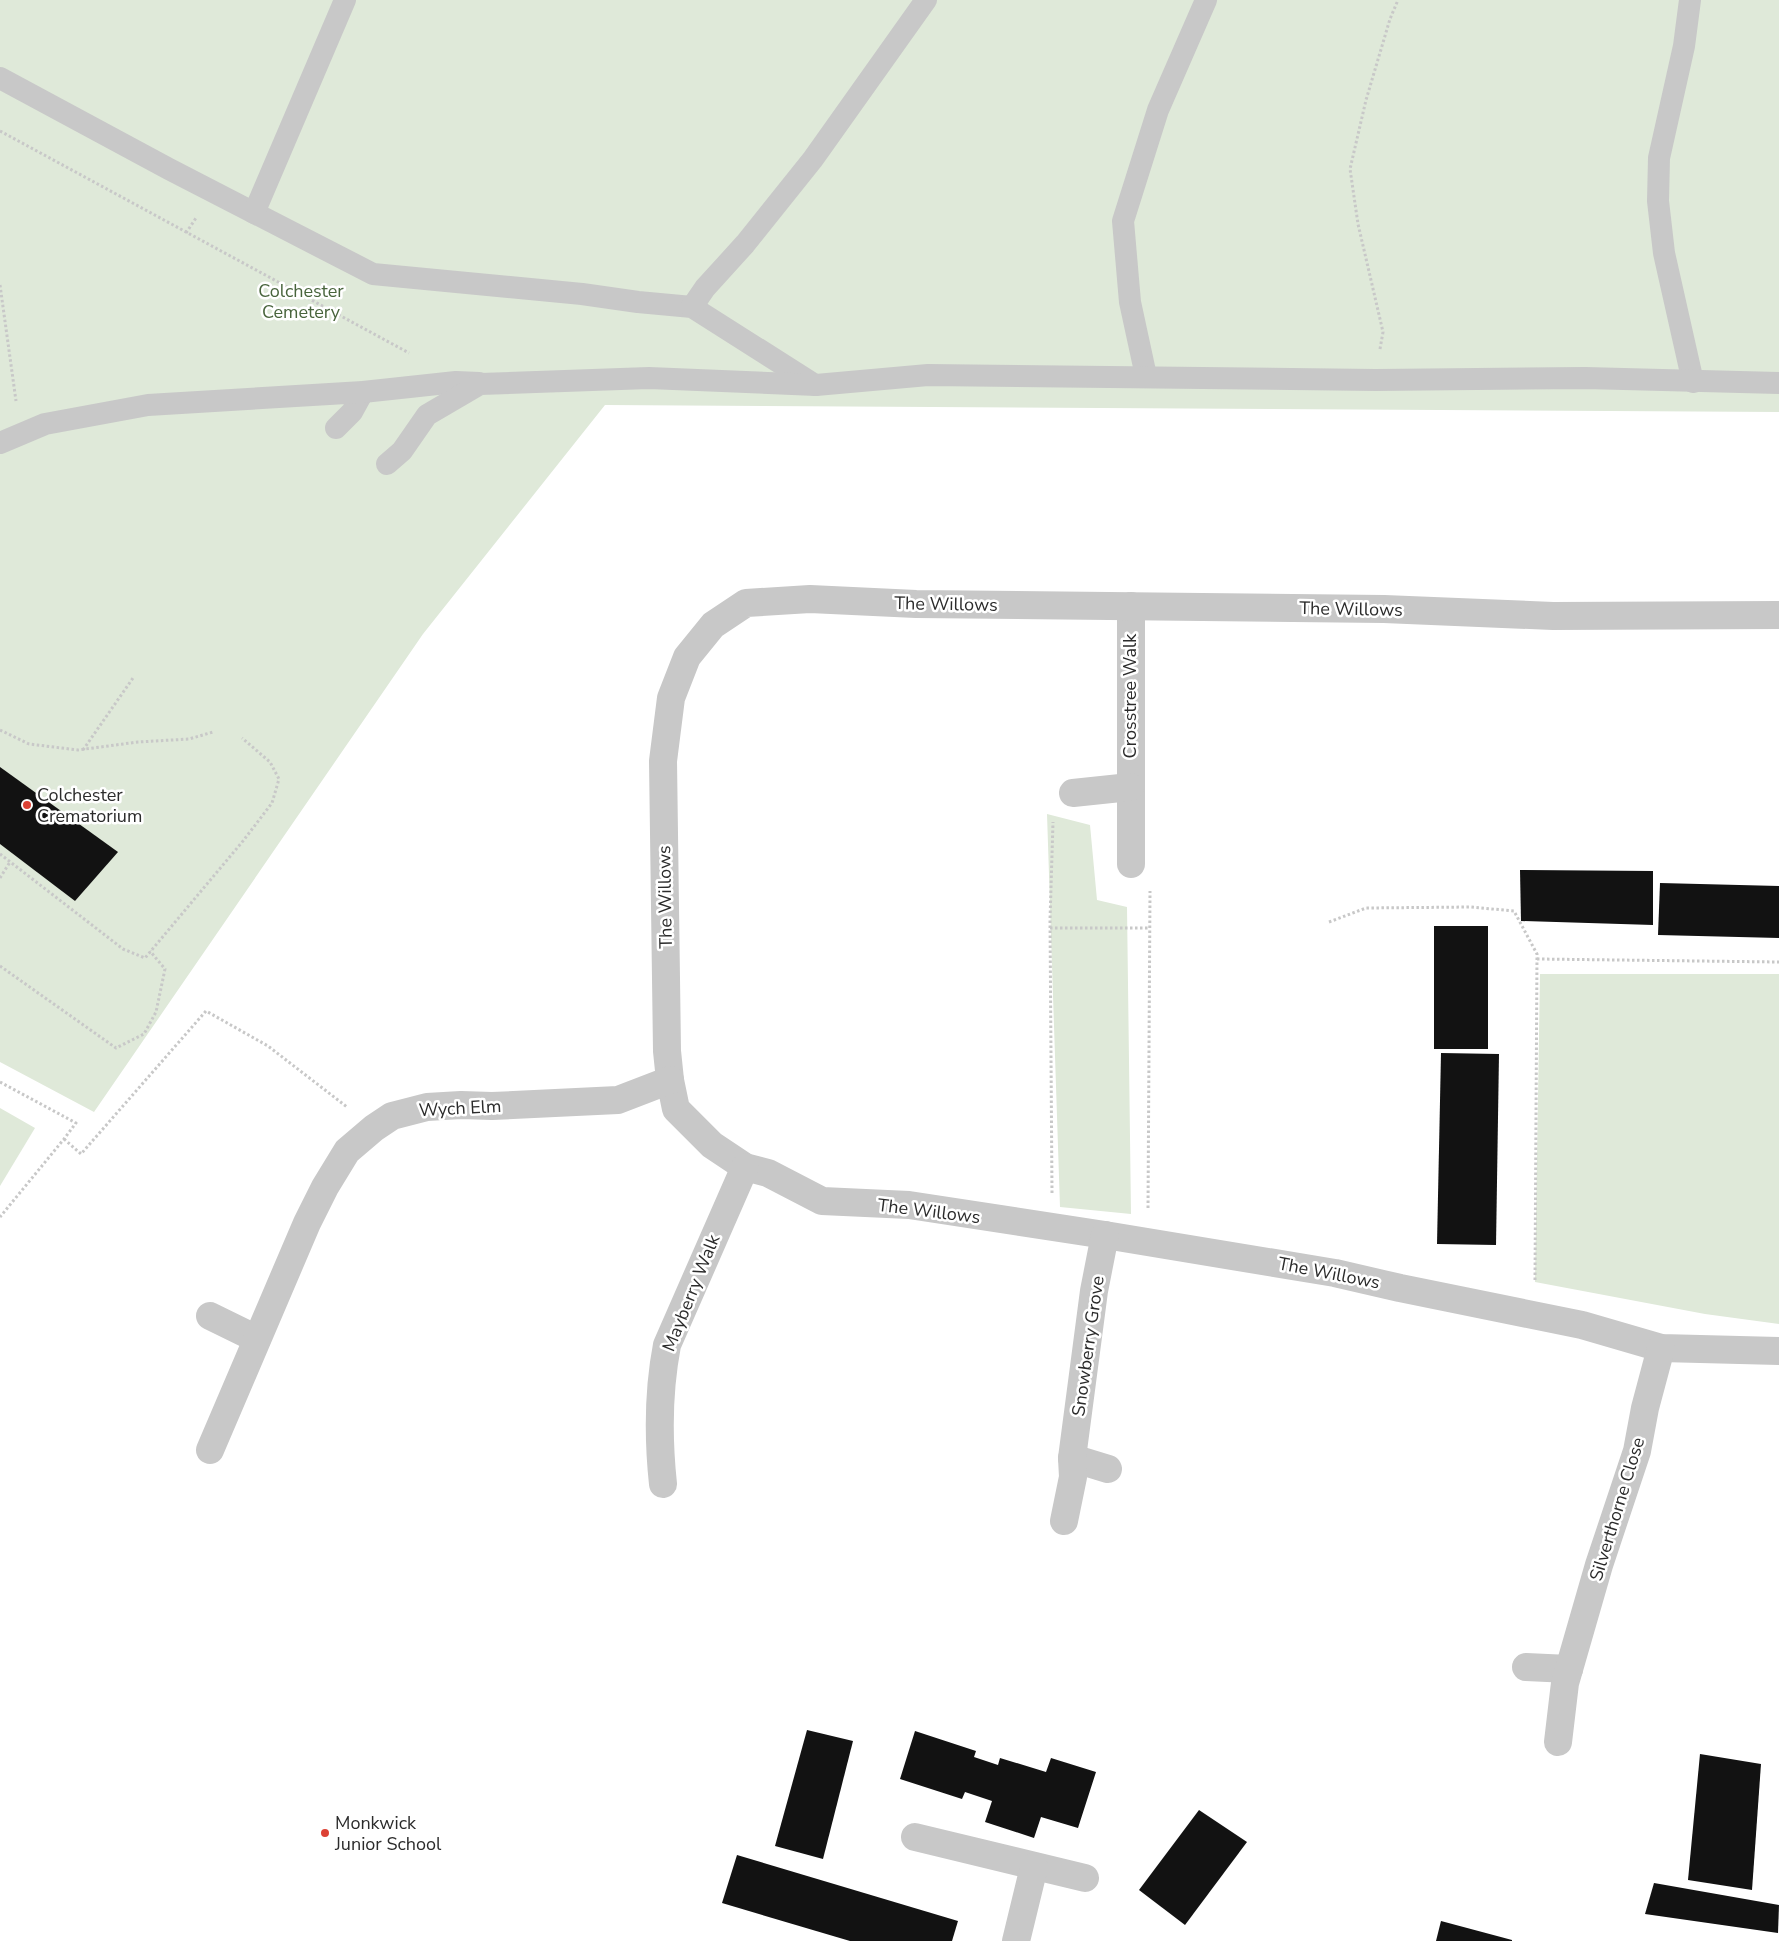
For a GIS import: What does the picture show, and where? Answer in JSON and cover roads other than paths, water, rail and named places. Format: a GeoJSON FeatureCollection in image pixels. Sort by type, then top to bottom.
{"type":"FeatureCollection","features":[{"type":"Feature","properties":{"kind":"street","name":"The Willows"},"geometry":{"type":"LineString","coordinates":[[1779,615],[1552,616],[1384,609],[916,604],[810,599],[746,602],[713,625],[687,657],[671,698],[663,761],[667,1050],[670,1080],[676,1109],[712,1145],[745,1167],[768,1173],[822,1201],[908,1205],[1335,1273],[1582,1325],[1661,1348],[1779,1351]]}},
{"type":"Feature","properties":{"kind":"street","name":"Crosstree Walk"},"geometry":{"type":"LineString","coordinates":[[1131,606],[1131,864]]}},
{"type":"Feature","properties":{"kind":"street"},"geometry":{"type":"LineString","coordinates":[[1073,793],[1130,787]]}},
{"type":"Feature","properties":{"kind":"street","name":"Wych Elm"},"geometry":{"type":"LineString","coordinates":[[210,1450],[307,1223],[325,1187],[347,1150],[374,1128],[392,1116],[427,1107],[618,1100],[670,1080]]}},
{"type":"Feature","properties":{"kind":"street","name":"Mayberry Walk"},"geometry":{"type":"LineString","coordinates":[[663,1484],[659,1406],[661,1376],[667,1346],[745,1167]]}},
{"type":"Feature","properties":{"kind":"street","name":"Snowberry Grove"},"geometry":{"type":"LineString","coordinates":[[1064,1521],[1073,1477],[1072,1458],[1094,1291],[1105,1235]]}},
{"type":"Feature","properties":{"kind":"street"},"geometry":{"type":"LineString","coordinates":[[210,1316],[258,1339]]}},
{"type":"Feature","properties":{"kind":"street","name":"Silverthorne Close"},"geometry":{"type":"LineString","coordinates":[[1558,1742],[1565,1683],[1599,1565],[1637,1451],[1645,1408],[1661,1348]]}},
{"type":"Feature","properties":{"kind":"street"},"geometry":{"type":"LineString","coordinates":[[1072,1458],[1108,1469]]}},
{"type":"Feature","properties":{"kind":"street"},"geometry":{"type":"LineString","coordinates":[[1526,1667],[1569,1669]]}},
{"type":"Feature","properties":{"kind":"street"},"geometry":{"type":"LineString","coordinates":[[915,1837],[1085,1878]]}},
{"type":"Feature","properties":{"kind":"street"},"geometry":{"type":"LineString","coordinates":[[1016,1941],[1034,1867]]}},
{"type":"Feature","properties":{"kind":"lane"},"geometry":{"type":"LineString","coordinates":[[254,213],[346,0]]}},
{"type":"Feature","properties":{"kind":"lane"},"geometry":{"type":"LineString","coordinates":[[692,307],[705,288],[745,244],[813,159],[926,0]]}},
{"type":"Feature","properties":{"kind":"lane"},"geometry":{"type":"LineString","coordinates":[[1146,376],[1130,302],[1123,221],[1158,110],[1206,0]]}},
{"type":"Feature","properties":{"kind":"lane"},"geometry":{"type":"LineString","coordinates":[[1690,0],[1684,46],[1659,158],[1658,201],[1664,253],[1693,382]]}},
{"type":"Feature","properties":{"kind":"lane"},"geometry":{"type":"LineString","coordinates":[[0,78],[169,169],[373,274],[582,294],[692,307],[816,385]]}},
{"type":"Feature","properties":{"kind":"lane"},"geometry":{"type":"LineString","coordinates":[[0,443],[45,424],[148,405],[363,392],[456,382],[480,384],[649,378],[816,385],[928,376],[1146,376],[1376,380],[1585,378],[1779,383]]}},
{"type":"Feature","properties":{"kind":"lane"},"geometry":{"type":"LineString","coordinates":[[387,464],[402,451],[427,415],[480,384]]}},
{"type":"Feature","properties":{"kind":"lane"},"geometry":{"type":"LineString","coordinates":[[336,428],[352,412],[363,392]]}},
{"type":"Feature","properties":{"kind":"place","name":"Colchester Crematorium"},"geometry":{"type":"Point","coordinates":[27,805]}},
{"type":"Feature","properties":{"kind":"place","name":"Monkwick Junior School"},"geometry":{"type":"Point","coordinates":[325,1833]}},
{"type":"Feature","properties":{"kind":"park label","name":"Colchester Cemetery"},"geometry":{"type":"Point","coordinates":[301,301]}}]}
